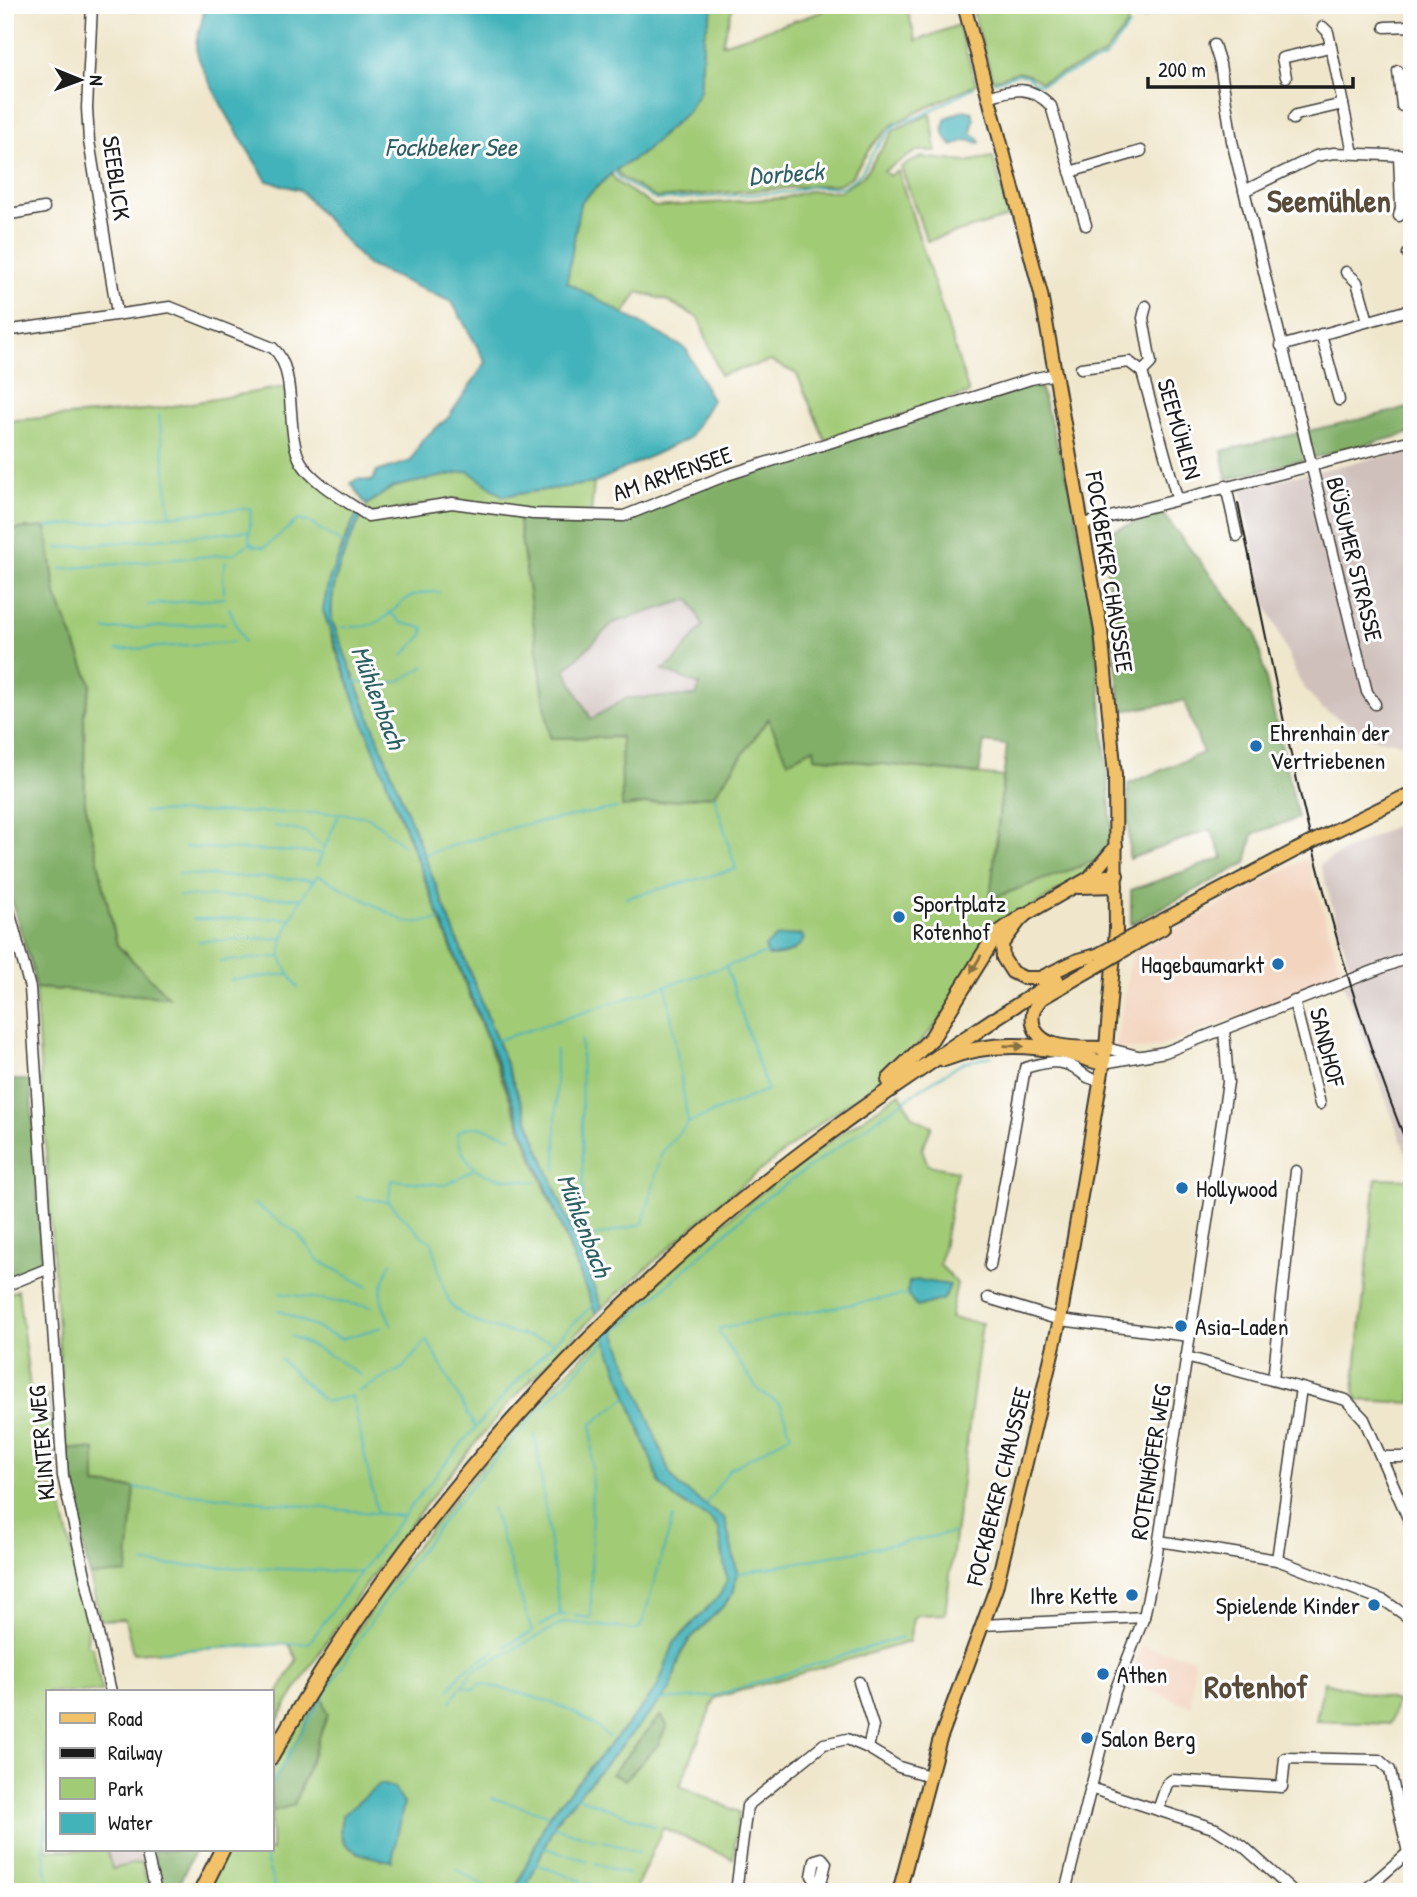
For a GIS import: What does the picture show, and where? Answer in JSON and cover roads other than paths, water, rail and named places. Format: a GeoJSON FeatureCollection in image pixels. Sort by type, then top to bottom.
{"type":"FeatureCollection","features":[{"type":"Feature","properties":{"kind":"highway"},"geometry":{"type":"LineString","coordinates":[[893,1083],[931,1039],[995,936],[1023,916]]}},
{"type":"Feature","properties":{"kind":"highway"},"geometry":{"type":"LineString","coordinates":[[273,1737],[346,1621],[401,1542],[510,1412],[732,1197],[893,1083],[993,1020]]}},
{"type":"Feature","properties":{"kind":"highway"},"geometry":{"type":"LineString","coordinates":[[893,1083],[947,1058],[996,1046],[1104,1056]]}},
{"type":"Feature","properties":{"kind":"highway"},"geometry":{"type":"LineString","coordinates":[[273,1754],[352,1626],[407,1549],[484,1454],[597,1327]]}},
{"type":"Feature","properties":{"kind":"highway"},"geometry":{"type":"LineString","coordinates":[[191,1892],[211,1852]]}},
{"type":"Feature","properties":{"kind":"highway"},"geometry":{"type":"LineString","coordinates":[[201,1892],[221,1852]]}},
{"type":"Feature","properties":{"kind":"main road","name":"FOCKBEKER CHAUSSEE"},"geometry":{"type":"LineString","coordinates":[[899,1892],[929,1776],[996,1588],[1060,1320],[1104,1056],[1115,950],[1116,845],[1112,736],[1103,643],[1041,294],[964,5]]}},
{"type":"Feature","properties":{"kind":"main road"},"geometry":{"type":"LineString","coordinates":[[993,1020],[1212,893],[1412,793]]}},
{"type":"Feature","properties":{"kind":"main road"},"geometry":{"type":"LineString","coordinates":[[1099,958],[1078,960],[1040,978],[1018,976],[1008,968],[1002,951],[1005,937],[1023,916],[1077,887],[1116,845]]}},
{"type":"Feature","properties":{"kind":"main road"},"geometry":{"type":"LineString","coordinates":[[1088,878],[1116,881]]}},
{"type":"Feature","properties":{"kind":"main road"},"geometry":{"type":"LineString","coordinates":[[1077,887],[1116,881]]}},
{"type":"Feature","properties":{"kind":"main road"},"geometry":{"type":"LineString","coordinates":[[1099,958],[1042,998],[1036,1005],[1032,1020],[1035,1030],[1046,1041],[1104,1056]]}},
{"type":"Feature","properties":{"kind":"street","name":"SEEBLICK"},"geometry":{"type":"LineString","coordinates":[[92,5],[87,108],[89,141],[117,313]]}},
{"type":"Feature","properties":{"kind":"street"},"geometry":{"type":"LineString","coordinates":[[1385,27],[1412,26]]}},
{"type":"Feature","properties":{"kind":"street"},"geometry":{"type":"LineString","coordinates":[[1323,27],[1328,32],[1353,153]]}},
{"type":"Feature","properties":{"kind":"street"},"geometry":{"type":"LineString","coordinates":[[1214,45],[1244,191],[1310,464]]}},
{"type":"Feature","properties":{"kind":"street"},"geometry":{"type":"LineString","coordinates":[[1286,77],[1282,58],[1330,47]]}},
{"type":"Feature","properties":{"kind":"street"},"geometry":{"type":"LineString","coordinates":[[1398,71],[1402,106],[1412,105]]}},
{"type":"Feature","properties":{"kind":"street"},"geometry":{"type":"LineString","coordinates":[[988,97],[1004,92],[1039,93],[1051,106],[1086,225]]}},
{"type":"Feature","properties":{"kind":"street"},"geometry":{"type":"LineString","coordinates":[[1293,120],[1296,115],[1343,104]]}},
{"type":"Feature","properties":{"kind":"street"},"geometry":{"type":"LineString","coordinates":[[1070,172],[1141,151]]}},
{"type":"Feature","properties":{"kind":"street"},"geometry":{"type":"LineString","coordinates":[[1244,191],[1316,156],[1353,153],[1412,156]]}},
{"type":"Feature","properties":{"kind":"street"},"geometry":{"type":"LineString","coordinates":[[1399,155],[1399,216]]}},
{"type":"Feature","properties":{"kind":"street"},"geometry":{"type":"LineString","coordinates":[[5,215],[44,208]]}},
{"type":"Feature","properties":{"kind":"street"},"geometry":{"type":"LineString","coordinates":[[1346,272],[1357,282],[1368,321]]}},
{"type":"Feature","properties":{"kind":"street","name":"SEEMÜHLEN"},"geometry":{"type":"LineString","coordinates":[[1142,372],[1151,363],[1143,318],[1146,306]]}},
{"type":"Feature","properties":{"kind":"street","name":"AM ARMENSEE"},"geometry":{"type":"LineString","coordinates":[[117,313],[170,307],[278,352],[287,383],[296,449],[301,462],[311,473],[364,514],[452,503],[533,514],[624,516],[727,475],[1031,379],[1056,374]]}},
{"type":"Feature","properties":{"kind":"street"},"geometry":{"type":"LineString","coordinates":[[1281,346],[1412,309]]}},
{"type":"Feature","properties":{"kind":"street"},"geometry":{"type":"LineString","coordinates":[[5,331],[117,313]]}},
{"type":"Feature","properties":{"kind":"street"},"geometry":{"type":"LineString","coordinates":[[1321,334],[1339,400]]}},
{"type":"Feature","properties":{"kind":"street","name":"SEEMÜHLEN"},"geometry":{"type":"LineString","coordinates":[[1081,368],[1129,362],[1142,372],[1177,498]]}},
{"type":"Feature","properties":{"kind":"street","name":"BÜSUMER STRASSE"},"geometry":{"type":"LineString","coordinates":[[1083,524],[1412,440]]}},
{"type":"Feature","properties":{"kind":"street","name":"BÜSUMER STRASSE"},"geometry":{"type":"LineString","coordinates":[[1310,464],[1367,692],[1375,704]]}},
{"type":"Feature","properties":{"kind":"street"},"geometry":{"type":"LineString","coordinates":[[1226,486],[1237,536]]}},
{"type":"Feature","properties":{"kind":"street","name":"KLINTER WEG"},"geometry":{"type":"LineString","coordinates":[[5,896],[27,968],[30,988],[63,1476],[111,1690]]}},
{"type":"Feature","properties":{"kind":"street"},"geometry":{"type":"LineString","coordinates":[[1104,1056],[1131,1060],[1138,1056],[1165,1052],[1412,956]]}},
{"type":"Feature","properties":{"kind":"street","name":"SANDHOF"},"geometry":{"type":"LineString","coordinates":[[1294,1001],[1320,1104]]}},
{"type":"Feature","properties":{"kind":"street","name":"ROTENHÖFER WEG"},"geometry":{"type":"LineString","coordinates":[[1065,1892],[1115,1691],[1144,1617],[1159,1541],[1173,1464],[1189,1336],[1228,1082],[1224,1030]]}},
{"type":"Feature","properties":{"kind":"street"},"geometry":{"type":"LineString","coordinates":[[990,1266],[1025,1068],[1049,1062],[1062,1063],[1086,1077],[1100,1080]]}},
{"type":"Feature","properties":{"kind":"street"},"geometry":{"type":"LineString","coordinates":[[1273,1380],[1296,1171]]}},
{"type":"Feature","properties":{"kind":"street"},"geometry":{"type":"LineString","coordinates":[[5,1286],[49,1268]]}},
{"type":"Feature","properties":{"kind":"street"},"geometry":{"type":"LineString","coordinates":[[988,1298],[1060,1320],[1189,1336]]}},
{"type":"Feature","properties":{"kind":"street"},"geometry":{"type":"LineString","coordinates":[[1186,1357],[1346,1400],[1364,1419],[1412,1527]]}},
{"type":"Feature","properties":{"kind":"street"},"geometry":{"type":"LineString","coordinates":[[1277,1560],[1301,1388]]}},
{"type":"Feature","properties":{"kind":"street"},"geometry":{"type":"LineString","coordinates":[[1382,1457],[1412,1457]]}},
{"type":"Feature","properties":{"kind":"street"},"geometry":{"type":"LineString","coordinates":[[1159,1541],[1277,1560],[1385,1601],[1412,1620]]}},
{"type":"Feature","properties":{"kind":"street"},"geometry":{"type":"LineString","coordinates":[[983,1625],[1144,1617]]}},
{"type":"Feature","properties":{"kind":"street"},"geometry":{"type":"LineString","coordinates":[[859,1682],[873,1726],[868,1748]]}},
{"type":"Feature","properties":{"kind":"street"},"geometry":{"type":"LineString","coordinates":[[736,1892],[747,1806],[824,1744],[847,1739],[899,1767],[929,1776]]}},
{"type":"Feature","properties":{"kind":"street"},"geometry":{"type":"LineString","coordinates":[[1158,1810],[1167,1784],[1172,1780],[1282,1787],[1285,1758],[1379,1760],[1390,1770],[1410,1851],[1363,1892]]}},
{"type":"Feature","properties":{"kind":"street"},"geometry":{"type":"LineString","coordinates":[[1090,1788],[1216,1829],[1242,1846],[1294,1892]]}},
{"type":"Feature","properties":{"kind":"street"},"geometry":{"type":"LineString","coordinates":[[146,1852],[156,1892]]}},
{"type":"Feature","properties":{"kind":"water","name":"Fockbeker See"},"geometry":{"type":"Polygon","coordinates":[[[204,5],[714,5],[704,35],[700,91],[687,112],[642,154],[614,171],[580,203],[567,282],[686,349],[712,400],[689,438],[594,483],[503,496],[468,471],[393,487],[366,505],[351,483],[357,479],[373,481],[376,472],[411,461],[422,440],[448,418],[486,362],[452,302],[367,265],[300,190],[267,181],[227,114],[199,58],[196,42],[204,5]]]}},
{"type":"Feature","properties":{"kind":"water"},"geometry":{"type":"Polygon","coordinates":[[[964,110],[972,112],[974,119],[971,133],[979,138],[980,143],[966,140],[953,146],[944,134],[944,122],[946,118],[964,110]]]}},
{"type":"Feature","properties":{"kind":"water"},"geometry":{"type":"Polygon","coordinates":[[[358,511],[363,514],[345,552],[336,580],[331,607],[332,621],[602,1308],[596,1314],[354,698],[323,610],[329,579],[358,511]]]}},
{"type":"Feature","properties":{"kind":"water"},"geometry":{"type":"Polygon","coordinates":[[[801,934],[804,939],[793,950],[768,956],[765,947],[776,937],[801,934]]]}},
{"type":"Feature","properties":{"kind":"water"},"geometry":{"type":"Polygon","coordinates":[[[918,1280],[950,1285],[944,1299],[918,1307],[910,1299],[908,1290],[909,1282],[918,1280]]]}},
{"type":"Feature","properties":{"kind":"water"},"geometry":{"type":"Polygon","coordinates":[[[612,1324],[670,1474],[679,1486],[725,1519],[737,1571],[734,1591],[725,1604],[690,1639],[681,1653],[670,1690],[556,1821],[524,1892],[514,1892],[549,1815],[641,1709],[658,1686],[674,1643],[720,1595],[727,1581],[719,1529],[708,1517],[674,1498],[660,1484],[604,1334],[612,1324]]]}},
{"type":"Feature","properties":{"kind":"water"},"geometry":{"type":"Polygon","coordinates":[[[380,1784],[394,1788],[404,1803],[392,1861],[353,1850],[342,1837],[340,1827],[343,1815],[380,1784]]]}},
{"type":"Feature","properties":{"kind":"waterway"},"geometry":{"type":"LineString","coordinates":[[1144,19],[1151,5]]}},
{"type":"Feature","properties":{"kind":"waterway","name":"Dorbeck"},"geometry":{"type":"LineString","coordinates":[[994,82],[1017,74],[1028,76],[1034,83],[1042,84],[1105,58],[1129,26]]}},
{"type":"Feature","properties":{"kind":"waterway","name":"Dorbeck"},"geometry":{"type":"LineString","coordinates":[[614,171],[620,180],[656,200],[790,192],[808,187],[844,187],[861,173],[877,146],[895,125],[923,115],[974,87]]}},
{"type":"Feature","properties":{"kind":"waterway"},"geometry":{"type":"LineString","coordinates":[[159,415],[170,515]]}},
{"type":"Feature","properties":{"kind":"waterway"},"geometry":{"type":"LineString","coordinates":[[46,527],[251,508],[249,541],[254,546],[265,547],[298,520],[308,522],[344,544]]}},
{"type":"Feature","properties":{"kind":"waterway"},"geometry":{"type":"LineString","coordinates":[[56,548],[247,531]]}},
{"type":"Feature","properties":{"kind":"waterway"},"geometry":{"type":"LineString","coordinates":[[60,569],[233,554],[251,543]]}},
{"type":"Feature","properties":{"kind":"waterway"},"geometry":{"type":"LineString","coordinates":[[224,593],[223,573],[226,561]]}},
{"type":"Feature","properties":{"kind":"waterway"},"geometry":{"type":"LineString","coordinates":[[342,627],[372,625],[409,598],[439,592]]}},
{"type":"Feature","properties":{"kind":"waterway"},"geometry":{"type":"LineString","coordinates":[[148,605],[225,598]]}},
{"type":"Feature","properties":{"kind":"waterway"},"geometry":{"type":"LineString","coordinates":[[229,608],[244,642]]}},
{"type":"Feature","properties":{"kind":"waterway"},"geometry":{"type":"LineString","coordinates":[[389,612],[402,623],[424,628],[423,635],[403,655]]}},
{"type":"Feature","properties":{"kind":"waterway"},"geometry":{"type":"LineString","coordinates":[[105,630],[225,623]]}},
{"type":"Feature","properties":{"kind":"waterway"},"geometry":{"type":"LineString","coordinates":[[117,650],[232,642]]}},
{"type":"Feature","properties":{"kind":"waterway","name":"Mühlenbach"},"geometry":{"type":"LineString","coordinates":[[355,682],[392,683],[425,666]]}},
{"type":"Feature","properties":{"kind":"waterway"},"geometry":{"type":"LineString","coordinates":[[625,898],[736,869],[714,795]]}},
{"type":"Feature","properties":{"kind":"waterway"},"geometry":{"type":"LineString","coordinates":[[425,854],[518,826],[617,808]]}},
{"type":"Feature","properties":{"kind":"waterway"},"geometry":{"type":"LineString","coordinates":[[144,812],[339,813],[369,817],[403,845]]}},
{"type":"Feature","properties":{"kind":"waterway"},"geometry":{"type":"LineString","coordinates":[[317,866],[339,814]]}},
{"type":"Feature","properties":{"kind":"waterway"},"geometry":{"type":"LineString","coordinates":[[274,826],[306,832],[323,847]]}},
{"type":"Feature","properties":{"kind":"waterway"},"geometry":{"type":"LineString","coordinates":[[185,847],[322,853]]}},
{"type":"Feature","properties":{"kind":"waterway"},"geometry":{"type":"LineString","coordinates":[[178,874],[313,880]]}},
{"type":"Feature","properties":{"kind":"waterway"},"geometry":{"type":"LineString","coordinates":[[298,988],[285,966],[281,950],[293,915],[318,875],[408,923],[440,920]]}},
{"type":"Feature","properties":{"kind":"waterway"},"geometry":{"type":"LineString","coordinates":[[179,896],[300,898]]}},
{"type":"Feature","properties":{"kind":"waterway"},"geometry":{"type":"LineString","coordinates":[[193,919],[290,918]]}},
{"type":"Feature","properties":{"kind":"waterway"},"geometry":{"type":"LineString","coordinates":[[199,941],[282,938]]}},
{"type":"Feature","properties":{"kind":"waterway"},"geometry":{"type":"LineString","coordinates":[[495,1041],[767,953]]}},
{"type":"Feature","properties":{"kind":"waterway"},"geometry":{"type":"LineString","coordinates":[[220,961],[281,957]]}},
{"type":"Feature","properties":{"kind":"waterway","name":"Mühlenbach"},"geometry":{"type":"LineString","coordinates":[[577,1241],[643,1224],[662,1152],[688,1123],[767,1090],[726,966]]}},
{"type":"Feature","properties":{"kind":"waterway"},"geometry":{"type":"LineString","coordinates":[[230,980],[289,974]]}},
{"type":"Feature","properties":{"kind":"waterway"},"geometry":{"type":"LineString","coordinates":[[666,986],[688,1122]]}},
{"type":"Feature","properties":{"kind":"waterway","name":"Mühlenbach"},"geometry":{"type":"LineString","coordinates":[[581,1040],[583,1206]]}},
{"type":"Feature","properties":{"kind":"waterway","name":"Mühlenbach"},"geometry":{"type":"LineString","coordinates":[[556,1050],[556,1169]]}},
{"type":"Feature","properties":{"kind":"waterway"},"geometry":{"type":"LineString","coordinates":[[615,1332],[760,1202],[922,1088],[962,1063],[992,1056]]}},
{"type":"Feature","properties":{"kind":"waterway"},"geometry":{"type":"LineString","coordinates":[[513,1137],[477,1127],[457,1133],[461,1149],[476,1169],[496,1177],[537,1182]]}},
{"type":"Feature","properties":{"kind":"waterway"},"geometry":{"type":"LineString","coordinates":[[389,1200],[391,1180],[446,1185],[473,1170]]}},
{"type":"Feature","properties":{"kind":"waterway"},"geometry":{"type":"LineString","coordinates":[[357,1197],[389,1202],[423,1237],[432,1242],[449,1301],[461,1313],[498,1330],[551,1341]]}},
{"type":"Feature","properties":{"kind":"waterway"},"geometry":{"type":"LineString","coordinates":[[254,1204],[297,1233],[318,1260],[368,1287]]}},
{"type":"Feature","properties":{"kind":"waterway"},"geometry":{"type":"LineString","coordinates":[[391,1262],[381,1300],[392,1325]]}},
{"type":"Feature","properties":{"kind":"waterway"},"geometry":{"type":"LineString","coordinates":[[279,1293],[372,1307]]}},
{"type":"Feature","properties":{"kind":"waterway"},"geometry":{"type":"LineString","coordinates":[[706,1504],[730,1469],[791,1435],[781,1405],[759,1391],[719,1333],[720,1328],[908,1294]]}},
{"type":"Feature","properties":{"kind":"waterway"},"geometry":{"type":"LineString","coordinates":[[159,1651],[309,1643],[408,1509],[478,1424],[594,1304]]}},
{"type":"Feature","properties":{"kind":"waterway"},"geometry":{"type":"LineString","coordinates":[[278,1310],[341,1339],[382,1327]]}},
{"type":"Feature","properties":{"kind":"waterway"},"geometry":{"type":"LineString","coordinates":[[291,1336],[335,1358],[361,1376]]}},
{"type":"Feature","properties":{"kind":"waterway"},"geometry":{"type":"LineString","coordinates":[[273,1783],[343,1665],[422,1548],[512,1440],[609,1338]]}},
{"type":"Feature","properties":{"kind":"waterway"},"geometry":{"type":"LineString","coordinates":[[359,1391],[403,1368],[427,1340],[474,1425]]}},
{"type":"Feature","properties":{"kind":"waterway"},"geometry":{"type":"LineString","coordinates":[[280,1359],[325,1402],[352,1396],[377,1512]]}},
{"type":"Feature","properties":{"kind":"waterway"},"geometry":{"type":"LineString","coordinates":[[575,1616],[591,1618],[592,1424],[627,1397]]}},
{"type":"Feature","properties":{"kind":"waterway"},"geometry":{"type":"LineString","coordinates":[[535,1435],[560,1615]]}},
{"type":"Feature","properties":{"kind":"waterway"},"geometry":{"type":"LineString","coordinates":[[135,1488],[401,1516]]}},
{"type":"Feature","properties":{"kind":"waterway"},"geometry":{"type":"LineString","coordinates":[[492,1508],[532,1632],[505,1646]]}},
{"type":"Feature","properties":{"kind":"waterway"},"geometry":{"type":"LineString","coordinates":[[451,1701],[473,1671],[564,1622],[637,1630],[642,1624],[673,1518]]}},
{"type":"Feature","properties":{"kind":"waterway"},"geometry":{"type":"LineString","coordinates":[[736,1574],[952,1533]]}},
{"type":"Feature","properties":{"kind":"waterway"},"geometry":{"type":"LineString","coordinates":[[144,1564],[360,1572]]}},
{"type":"Feature","properties":{"kind":"waterway"},"geometry":{"type":"LineString","coordinates":[[540,1626],[560,1615],[568,1615]]}},
{"type":"Feature","properties":{"kind":"waterway"},"geometry":{"type":"LineString","coordinates":[[661,1700],[714,1696],[902,1637]]}},
{"type":"Feature","properties":{"kind":"waterway"},"geometry":{"type":"LineString","coordinates":[[449,1690],[462,1672],[495,1651]]}},
{"type":"Feature","properties":{"kind":"waterway"},"geometry":{"type":"LineString","coordinates":[[462,1686],[474,1689],[480,1683],[548,1702],[580,1716],[609,1737]]}},
{"type":"Feature","properties":{"kind":"waterway"},"geometry":{"type":"LineString","coordinates":[[578,1797],[656,1827]]}},
{"type":"Feature","properties":{"kind":"waterway"},"geometry":{"type":"LineString","coordinates":[[492,1798],[548,1815]]}},
{"type":"Feature","properties":{"kind":"waterway"},"geometry":{"type":"LineString","coordinates":[[46,1820],[43,1842],[49,1892]]}},
{"type":"Feature","properties":{"kind":"waterway"},"geometry":{"type":"LineString","coordinates":[[551,1826],[597,1840]]}},
{"type":"Feature","properties":{"kind":"waterway"},"geometry":{"type":"LineString","coordinates":[[602,1841],[639,1852]]}},
{"type":"Feature","properties":{"kind":"waterway"},"geometry":{"type":"LineString","coordinates":[[542,1847],[588,1861]]}},
{"type":"Feature","properties":{"kind":"waterway"},"geometry":{"type":"LineString","coordinates":[[264,1852],[276,1892]]}},
{"type":"Feature","properties":{"kind":"waterway"},"geometry":{"type":"LineString","coordinates":[[595,1863],[628,1874]]}},
{"type":"Feature","properties":{"kind":"waterway"},"geometry":{"type":"LineString","coordinates":[[536,1864],[581,1881]]}},
{"type":"Feature","properties":{"kind":"waterway"},"geometry":{"type":"LineString","coordinates":[[456,1869],[494,1892]]}},
{"type":"Feature","properties":{"kind":"waterway"},"geometry":{"type":"LineString","coordinates":[[527,1883],[548,1892]]}},
{"type":"Feature","properties":{"kind":"waterway"},"geometry":{"type":"LineString","coordinates":[[586,1883],[609,1892]]}},
{"type":"Feature","properties":{"kind":"railway"},"geometry":{"type":"LineString","coordinates":[[1238,503],[1291,752],[1331,916],[1354,997],[1412,1156]]}},
{"type":"Feature","properties":{"kind":"place","name":"Ehrenhain der Vertriebenen"},"geometry":{"type":"Point","coordinates":[1256,746]}},
{"type":"Feature","properties":{"kind":"place","name":"Sportplatz Rotenhof"},"geometry":{"type":"Point","coordinates":[899,917]}},
{"type":"Feature","properties":{"kind":"place","name":"Hagebaumarkt"},"geometry":{"type":"Point","coordinates":[1278,964]}},
{"type":"Feature","properties":{"kind":"place","name":"Hollywood"},"geometry":{"type":"Point","coordinates":[1182,1188]}},
{"type":"Feature","properties":{"kind":"place","name":"Asia-Laden"},"geometry":{"type":"Point","coordinates":[1181,1326]}},
{"type":"Feature","properties":{"kind":"place","name":"Ihre Kette"},"geometry":{"type":"Point","coordinates":[1132,1595]}},
{"type":"Feature","properties":{"kind":"place","name":"Spielende Kinder"},"geometry":{"type":"Point","coordinates":[1374,1605]}},
{"type":"Feature","properties":{"kind":"place","name":"Athen"},"geometry":{"type":"Point","coordinates":[1103,1674]}},
{"type":"Feature","properties":{"kind":"place","name":"Salon Berg"},"geometry":{"type":"Point","coordinates":[1087,1738]}},
{"type":"Feature","properties":{"kind":"district","name":"Seemühlen"},"geometry":{"type":"Point","coordinates":[1329,200]}},
{"type":"Feature","properties":{"kind":"district","name":"Rotenhof"},"geometry":{"type":"Point","coordinates":[1256,1686]}}]}
